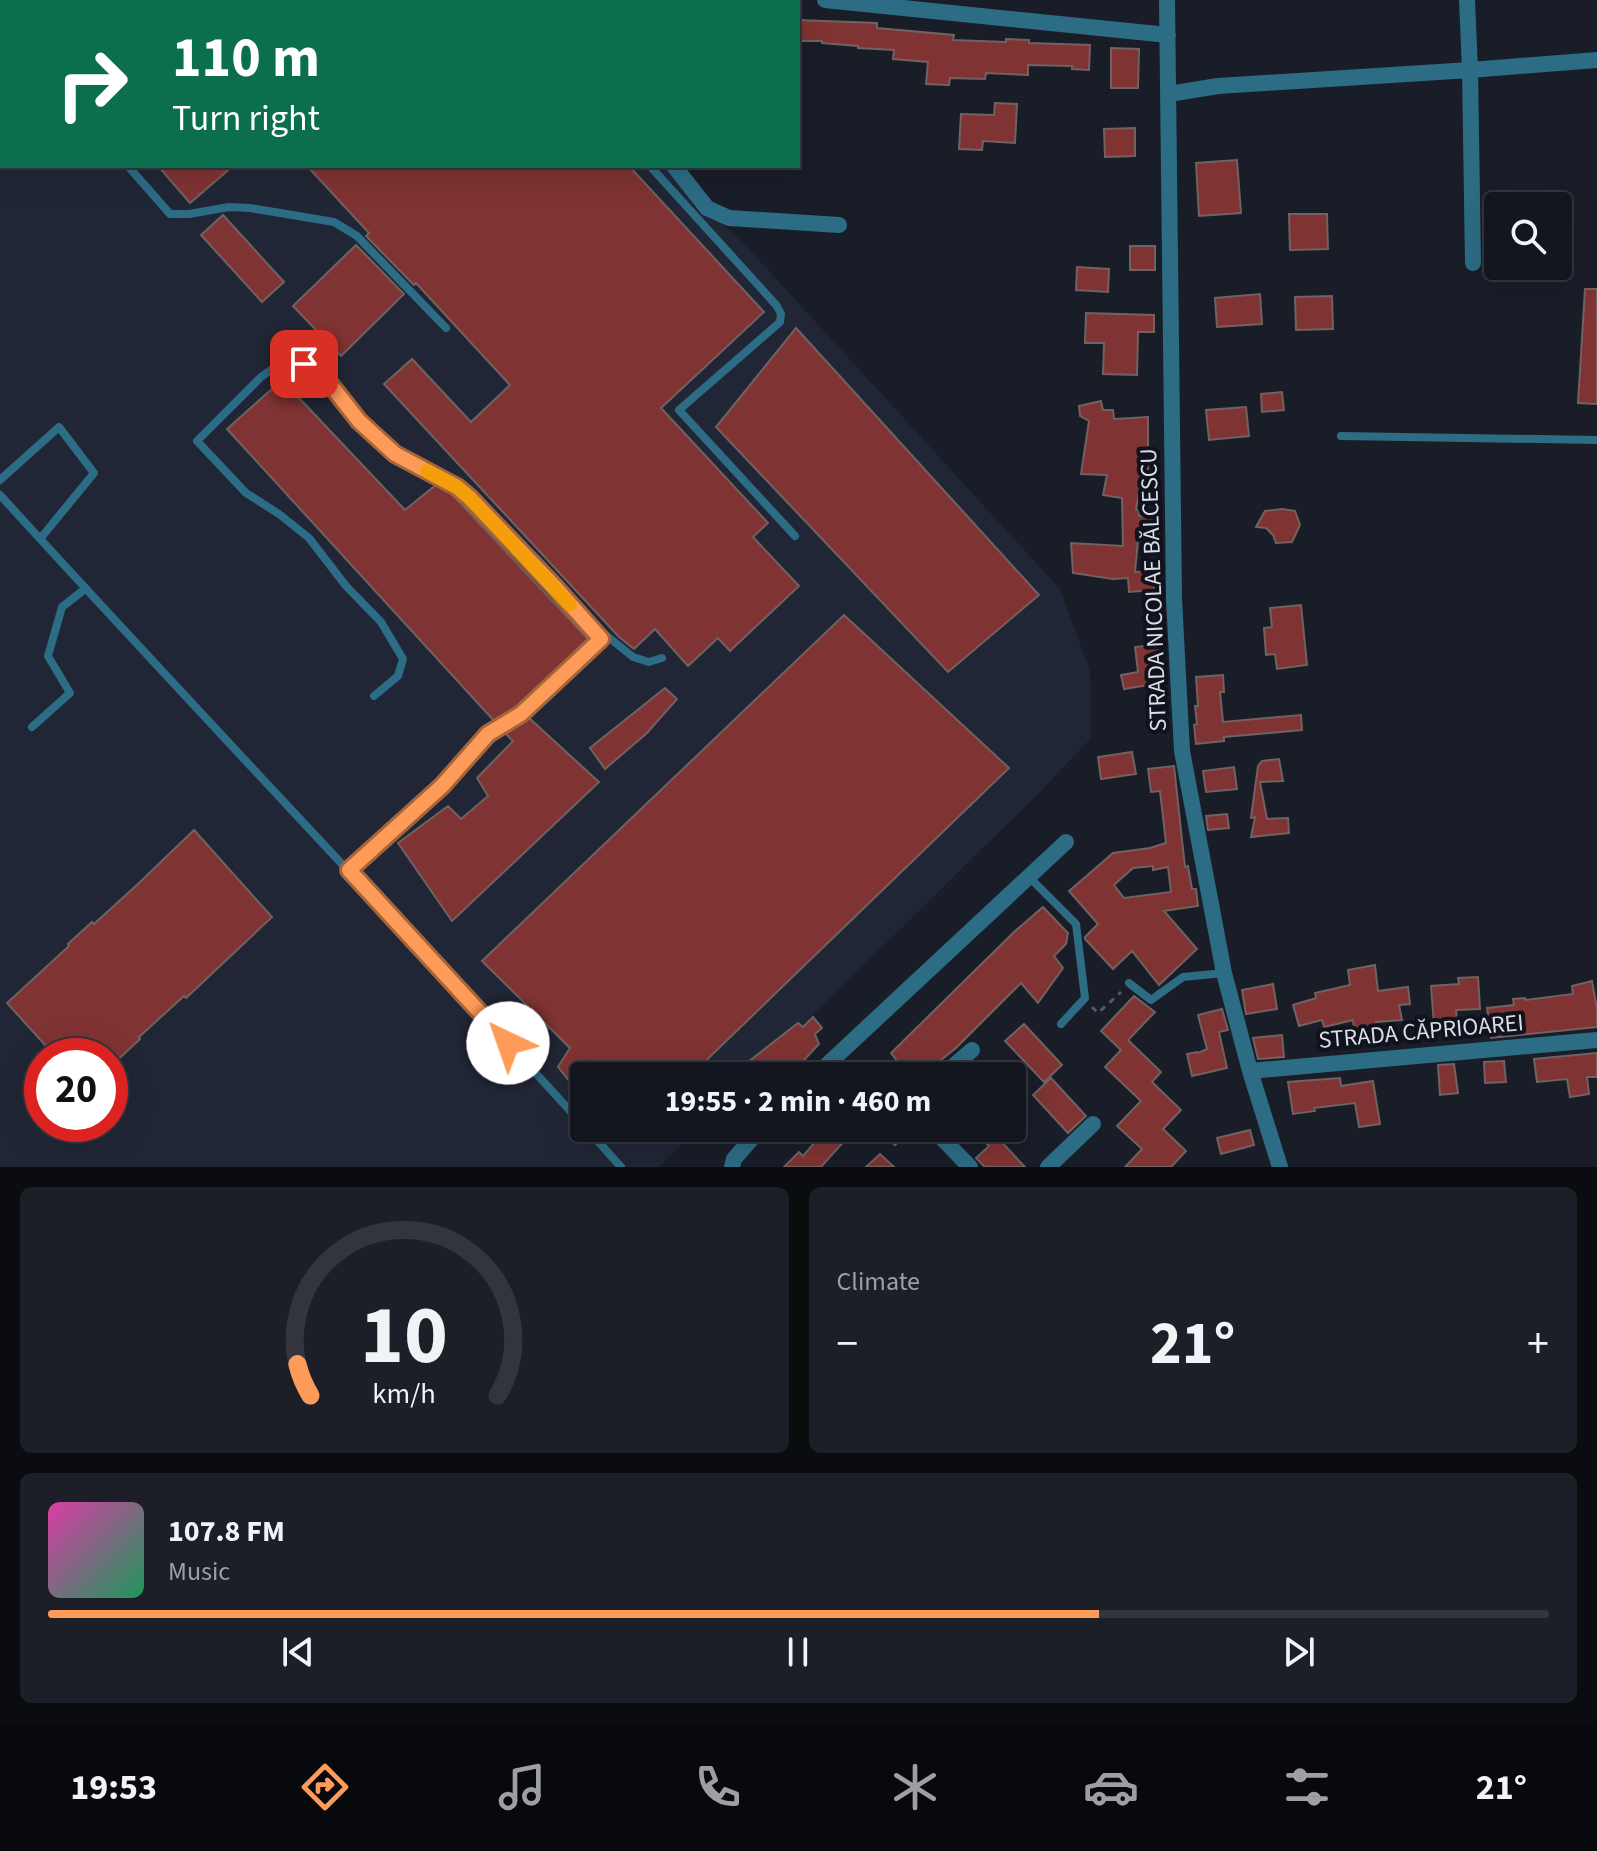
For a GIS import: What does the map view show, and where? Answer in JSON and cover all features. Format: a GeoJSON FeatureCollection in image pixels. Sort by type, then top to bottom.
{"type":"FeatureCollection","features":[{"type":"Feature","properties":{"kind":"street"},"geometry":{"type":"LineString","coordinates":[[825,0],[1168,35]]}},
{"type":"Feature","properties":{"kind":"street","name":"STRADA NICOLAE BĂLCESCU"},"geometry":{"type":"LineString","coordinates":[[1167,0],[1174,599],[1182,751],[1224,973],[1280,1167]]}},
{"type":"Feature","properties":{"kind":"street"},"geometry":{"type":"LineString","coordinates":[[1467,0],[1473,263]]}},
{"type":"Feature","properties":{"kind":"street"},"geometry":{"type":"LineString","coordinates":[[1169,94],[1218,86],[1597,60]]}},
{"type":"Feature","properties":{"kind":"street"},"geometry":{"type":"LineString","coordinates":[[676,168],[707,208],[729,218],[839,225]]}},
{"type":"Feature","properties":{"kind":"street"},"geometry":{"type":"LineString","coordinates":[[830,1062],[1066,842]]}},
{"type":"Feature","properties":{"kind":"street","name":"STRADA CĂPRIOAREI"},"geometry":{"type":"LineString","coordinates":[[1250,1071],[1597,1040]]}},
{"type":"Feature","properties":{"kind":"street"},"geometry":{"type":"LineString","coordinates":[[958,1062],[972,1050]]}},
{"type":"Feature","properties":{"kind":"street"},"geometry":{"type":"LineString","coordinates":[[1048,1167],[1093,1124]]}},
{"type":"Feature","properties":{"kind":"street"},"geometry":{"type":"LineString","coordinates":[[732,1167],[734,1159],[749,1142]]}},
{"type":"Feature","properties":{"kind":"street"},"geometry":{"type":"LineString","coordinates":[[946,1142],[970,1167]]}},
{"type":"Feature","properties":{"kind":"lane"},"geometry":{"type":"LineString","coordinates":[[130,168],[170,214],[229,207],[250,208],[334,222],[357,236],[446,328]]}},
{"type":"Feature","properties":{"kind":"lane"},"geometry":{"type":"LineString","coordinates":[[652,168],[781,314],[780,322],[679,410],[795,536]]}},
{"type":"Feature","properties":{"kind":"lane"},"geometry":{"type":"LineString","coordinates":[[374,696],[398,676],[403,659],[381,622],[346,586],[309,538],[246,493],[197,441],[261,377],[288,358],[319,370],[359,421],[395,454],[457,487],[470,498],[601,639]]}},
{"type":"Feature","properties":{"kind":"lane"},"geometry":{"type":"LineString","coordinates":[[0,480],[59,427],[94,473],[40,539]]}},
{"type":"Feature","properties":{"kind":"lane"},"geometry":{"type":"LineString","coordinates":[[1341,436],[1597,440]]}},
{"type":"Feature","properties":{"kind":"lane"},"geometry":{"type":"LineString","coordinates":[[0,495],[570,1111]]}},
{"type":"Feature","properties":{"kind":"lane"},"geometry":{"type":"LineString","coordinates":[[32,727],[70,693],[48,656],[62,607],[85,589]]}},
{"type":"Feature","properties":{"kind":"lane"},"geometry":{"type":"LineString","coordinates":[[349,870],[442,786],[488,734],[521,714],[601,639],[607,636],[633,657],[649,662],[662,658]]}},
{"type":"Feature","properties":{"kind":"lane"},"geometry":{"type":"LineString","coordinates":[[1029,877],[1076,924],[1085,998],[1061,1024]]}},
{"type":"Feature","properties":{"kind":"lane"},"geometry":{"type":"LineString","coordinates":[[1129,983],[1151,1000],[1183,977],[1224,973]]}},
{"type":"Feature","properties":{"kind":"lane"},"geometry":{"type":"LineString","coordinates":[[598,1142],[621,1167]]}},
{"type":"Feature","properties":{"kind":"path"},"geometry":{"type":"LineString","coordinates":[[1085,998],[1098,1013],[1129,983]]}},
{"type":"Feature","properties":{"kind":"shaded area"},"geometry":{"type":"Polygon","coordinates":[[[0,168],[666,168],[749,249],[1060,589],[1090,671],[1091,738],[765,1062],[570,1062],[570,1142],[684,1142],[659,1167],[0,1167],[0,168]]]}},
{"type":"Feature","properties":{"kind":"building"},"geometry":{"type":"Polygon","coordinates":[[[800,20],[877,23],[877,28],[954,35],[953,40],[1006,42],[1006,39],[1090,45],[1089,70],[1072,69],[1072,66],[1028,65],[1028,75],[986,73],[985,79],[950,78],[949,85],[926,84],[928,62],[893,59],[894,50],[858,48],[822,41],[800,41],[800,20]]]}},
{"type":"Feature","properties":{"kind":"building"},"geometry":{"type":"Polygon","coordinates":[[[1111,48],[1139,49],[1138,88],[1111,88],[1111,48]]]}},
{"type":"Feature","properties":{"kind":"building"},"geometry":{"type":"Polygon","coordinates":[[[995,103],[1017,104],[1015,143],[983,141],[982,150],[959,149],[961,114],[994,115],[995,103]]]}},
{"type":"Feature","properties":{"kind":"building"},"geometry":{"type":"Polygon","coordinates":[[[1135,128],[1135,156],[1105,157],[1104,129],[1135,128]]]}},
{"type":"Feature","properties":{"kind":"building"},"geometry":{"type":"Polygon","coordinates":[[[1237,160],[1241,213],[1199,216],[1196,163],[1237,160]]]}},
{"type":"Feature","properties":{"kind":"building"},"geometry":{"type":"Polygon","coordinates":[[[160,168],[231,168],[190,203],[160,168]]]}},
{"type":"Feature","properties":{"kind":"building"},"geometry":{"type":"Polygon","coordinates":[[[309,168],[631,168],[764,312],[661,408],[768,523],[753,537],[799,586],[730,651],[718,638],[688,666],[655,629],[634,649],[619,637],[384,384],[412,359],[471,422],[510,385],[416,283],[414,285],[366,236],[369,233],[309,168]]]}},
{"type":"Feature","properties":{"kind":"building"},"geometry":{"type":"Polygon","coordinates":[[[1289,214],[1327,214],[1328,249],[1290,250],[1289,214]]]}},
{"type":"Feature","properties":{"kind":"building"},"geometry":{"type":"Polygon","coordinates":[[[223,215],[284,282],[262,302],[201,235],[223,215]]]}},
{"type":"Feature","properties":{"kind":"building"},"geometry":{"type":"Polygon","coordinates":[[[356,245],[404,294],[341,356],[293,306],[356,245]]]}},
{"type":"Feature","properties":{"kind":"building"},"geometry":{"type":"Polygon","coordinates":[[[1130,246],[1155,246],[1155,270],[1130,270],[1130,246]]]}},
{"type":"Feature","properties":{"kind":"building"},"geometry":{"type":"Polygon","coordinates":[[[1077,267],[1109,269],[1108,292],[1076,290],[1077,267]]]}},
{"type":"Feature","properties":{"kind":"building"},"geometry":{"type":"Polygon","coordinates":[[[1585,289],[1597,289],[1597,404],[1578,403],[1585,289]]]}},
{"type":"Feature","properties":{"kind":"building"},"geometry":{"type":"Polygon","coordinates":[[[1260,294],[1262,324],[1217,327],[1215,298],[1260,294]]]}},
{"type":"Feature","properties":{"kind":"building"},"geometry":{"type":"Polygon","coordinates":[[[1332,296],[1333,329],[1296,330],[1295,297],[1332,296]]]}},
{"type":"Feature","properties":{"kind":"building"},"geometry":{"type":"Polygon","coordinates":[[[1086,313],[1154,315],[1154,332],[1138,332],[1137,375],[1103,374],[1104,343],[1085,343],[1086,313]]]}},
{"type":"Feature","properties":{"kind":"building"},"geometry":{"type":"Polygon","coordinates":[[[796,328],[1039,595],[948,672],[716,427],[796,328]]]}},
{"type":"Feature","properties":{"kind":"building"},"geometry":{"type":"Polygon","coordinates":[[[282,380],[405,510],[437,484],[448,490],[588,639],[517,708],[495,722],[227,429],[282,380]]]}},
{"type":"Feature","properties":{"kind":"building"},"geometry":{"type":"Polygon","coordinates":[[[1282,392],[1284,410],[1262,412],[1261,394],[1282,392]]]}},
{"type":"Feature","properties":{"kind":"building"},"geometry":{"type":"Polygon","coordinates":[[[1101,401],[1103,410],[1113,410],[1114,419],[1148,417],[1148,480],[1141,480],[1136,510],[1139,510],[1139,516],[1158,516],[1159,539],[1138,541],[1135,572],[1153,571],[1154,590],[1129,592],[1128,578],[1073,573],[1071,543],[1123,546],[1122,498],[1103,495],[1107,475],[1081,474],[1089,421],[1080,416],[1079,406],[1101,401]]]}},
{"type":"Feature","properties":{"kind":"building"},"geometry":{"type":"Polygon","coordinates":[[[1246,407],[1249,436],[1209,440],[1206,410],[1246,407]]]}},
{"type":"Feature","properties":{"kind":"building"},"geometry":{"type":"Polygon","coordinates":[[[1265,511],[1295,511],[1300,525],[1292,542],[1276,543],[1266,528],[1256,527],[1265,511]]]}},
{"type":"Feature","properties":{"kind":"building"},"geometry":{"type":"Polygon","coordinates":[[[1301,605],[1307,665],[1277,669],[1275,654],[1266,655],[1264,628],[1272,627],[1270,608],[1301,605]]]}},
{"type":"Feature","properties":{"kind":"building"},"geometry":{"type":"Polygon","coordinates":[[[844,615],[1009,768],[704,1062],[570,1062],[570,1082],[558,1067],[570,1048],[482,961],[844,615]]]}},
{"type":"Feature","properties":{"kind":"building"},"geometry":{"type":"Polygon","coordinates":[[[1160,644],[1162,660],[1156,660],[1160,683],[1124,689],[1121,675],[1138,672],[1135,647],[1160,644]]]}},
{"type":"Feature","properties":{"kind":"building"},"geometry":{"type":"Polygon","coordinates":[[[1223,675],[1224,692],[1220,692],[1223,722],[1301,715],[1302,730],[1224,737],[1224,741],[1196,744],[1196,677],[1223,675]]]}},
{"type":"Feature","properties":{"kind":"building"},"geometry":{"type":"Polygon","coordinates":[[[665,688],[677,699],[647,733],[605,769],[590,748],[665,688]]]}},
{"type":"Feature","properties":{"kind":"building"},"geometry":{"type":"Polygon","coordinates":[[[528,717],[599,782],[452,921],[398,843],[448,806],[461,819],[488,796],[477,778],[513,741],[504,732],[528,717]]]}},
{"type":"Feature","properties":{"kind":"building"},"geometry":{"type":"Polygon","coordinates":[[[1132,752],[1136,774],[1101,779],[1098,757],[1132,752]]]}},
{"type":"Feature","properties":{"kind":"building"},"geometry":{"type":"Polygon","coordinates":[[[1279,759],[1283,781],[1260,782],[1267,819],[1288,818],[1289,833],[1251,837],[1258,766],[1262,761],[1279,759]]]}},
{"type":"Feature","properties":{"kind":"building"},"geometry":{"type":"Polygon","coordinates":[[[1174,766],[1185,867],[1188,866],[1192,889],[1196,889],[1198,906],[1164,911],[1197,949],[1159,985],[1132,951],[1113,969],[1085,939],[1098,924],[1069,891],[1113,853],[1166,843],[1160,791],[1151,792],[1148,769],[1174,766]],[[1153,866],[1133,868],[1114,885],[1124,898],[1171,892],[1168,867],[1153,870],[1153,866]]]}},
{"type":"Feature","properties":{"kind":"building"},"geometry":{"type":"Polygon","coordinates":[[[1234,767],[1237,789],[1206,792],[1203,771],[1234,767]]]}},
{"type":"Feature","properties":{"kind":"building"},"geometry":{"type":"Polygon","coordinates":[[[1227,814],[1229,828],[1208,830],[1206,816],[1227,814]]]}},
{"type":"Feature","properties":{"kind":"building"},"geometry":{"type":"Polygon","coordinates":[[[194,830],[272,917],[128,1050],[128,1038],[39,1038],[7,1003],[92,922],[94,924],[194,830]]]}},
{"type":"Feature","properties":{"kind":"building"},"geometry":{"type":"Polygon","coordinates":[[[1043,907],[1068,933],[1066,944],[1054,956],[1063,968],[1038,1003],[1021,983],[938,1062],[898,1062],[891,1053],[1043,907]]]}},
{"type":"Feature","properties":{"kind":"building"},"geometry":{"type":"Polygon","coordinates":[[[1375,965],[1378,991],[1408,987],[1410,1004],[1399,1005],[1402,1020],[1376,1022],[1378,1033],[1355,1035],[1353,1020],[1324,1027],[1322,1020],[1299,1026],[1293,1005],[1316,998],[1315,993],[1350,985],[1348,970],[1375,965]]]}},
{"type":"Feature","properties":{"kind":"building"},"geometry":{"type":"Polygon","coordinates":[[[1478,977],[1480,1009],[1456,1010],[1457,1023],[1434,1025],[1431,986],[1459,984],[1458,978],[1478,977]]]}},
{"type":"Feature","properties":{"kind":"building"},"geometry":{"type":"Polygon","coordinates":[[[1592,981],[1597,1027],[1491,1038],[1487,1008],[1514,1005],[1513,999],[1573,994],[1572,986],[1592,981]]]}},
{"type":"Feature","properties":{"kind":"building"},"geometry":{"type":"Polygon","coordinates":[[[1273,984],[1277,1009],[1246,1014],[1242,990],[1273,984]]]}},
{"type":"Feature","properties":{"kind":"building"},"geometry":{"type":"Polygon","coordinates":[[[1134,996],[1155,1012],[1128,1040],[1161,1072],[1152,1082],[1181,1110],[1163,1129],[1186,1151],[1171,1167],[1125,1167],[1142,1149],[1117,1126],[1141,1101],[1105,1067],[1121,1050],[1101,1031],[1134,996]]]}},
{"type":"Feature","properties":{"kind":"building"},"geometry":{"type":"Polygon","coordinates":[[[1222,1009],[1228,1030],[1219,1032],[1227,1068],[1192,1076],[1187,1054],[1207,1049],[1198,1015],[1222,1009]]]}},
{"type":"Feature","properties":{"kind":"building"},"geometry":{"type":"Polygon","coordinates":[[[813,1017],[822,1028],[815,1034],[819,1044],[802,1062],[748,1062],[798,1023],[803,1027],[813,1017]]]}},
{"type":"Feature","properties":{"kind":"building"},"geometry":{"type":"Polygon","coordinates":[[[1024,1024],[1062,1065],[1044,1082],[1005,1041],[1024,1024]]]}},
{"type":"Feature","properties":{"kind":"building"},"geometry":{"type":"Polygon","coordinates":[[[1282,1035],[1284,1057],[1258,1059],[1253,1038],[1282,1035]]]}},
{"type":"Feature","properties":{"kind":"building"},"geometry":{"type":"Polygon","coordinates":[[[1597,1053],[1597,1077],[1587,1077],[1589,1094],[1570,1097],[1567,1079],[1537,1082],[1534,1059],[1597,1053]]]}},
{"type":"Feature","properties":{"kind":"building"},"geometry":{"type":"Polygon","coordinates":[[[1504,1061],[1506,1082],[1485,1083],[1484,1062],[1504,1061]]]}},
{"type":"Feature","properties":{"kind":"building"},"geometry":{"type":"Polygon","coordinates":[[[1454,1064],[1458,1093],[1440,1095],[1438,1065],[1454,1064]]]}},
{"type":"Feature","properties":{"kind":"building"},"geometry":{"type":"Polygon","coordinates":[[[1051,1078],[1086,1116],[1068,1133],[1033,1095],[1051,1078]]]}},
{"type":"Feature","properties":{"kind":"building"},"geometry":{"type":"Polygon","coordinates":[[[1340,1078],[1341,1086],[1373,1081],[1380,1124],[1359,1127],[1355,1103],[1293,1114],[1288,1082],[1340,1078]]]}},
{"type":"Feature","properties":{"kind":"building"},"geometry":{"type":"Polygon","coordinates":[[[1250,1130],[1254,1145],[1221,1154],[1217,1138],[1250,1130]]]}},
{"type":"Feature","properties":{"kind":"building"},"geometry":{"type":"Polygon","coordinates":[[[815,1142],[843,1142],[821,1167],[784,1167],[799,1152],[803,1156],[815,1142]]]}},
{"type":"Feature","properties":{"kind":"building"},"geometry":{"type":"Polygon","coordinates":[[[985,1142],[1002,1142],[1025,1167],[985,1167],[976,1158],[989,1146],[985,1142]]]}},
{"type":"Feature","properties":{"kind":"building"},"geometry":{"type":"Polygon","coordinates":[[[880,1154],[894,1167],[866,1167],[880,1154]]]}},
{"type":"Feature","properties":{"kind":"slow traffic"},"geometry":{"type":"LineString","coordinates":[[427,471],[457,487],[470,498],[570,605]]}},
{"type":"Feature","properties":{"kind":"route"},"geometry":{"type":"LineString","coordinates":[[304,364],[319,370],[359,421],[395,454],[457,487],[470,498],[601,639],[521,714],[488,734],[442,786],[349,870],[508,1043]]}}]}
